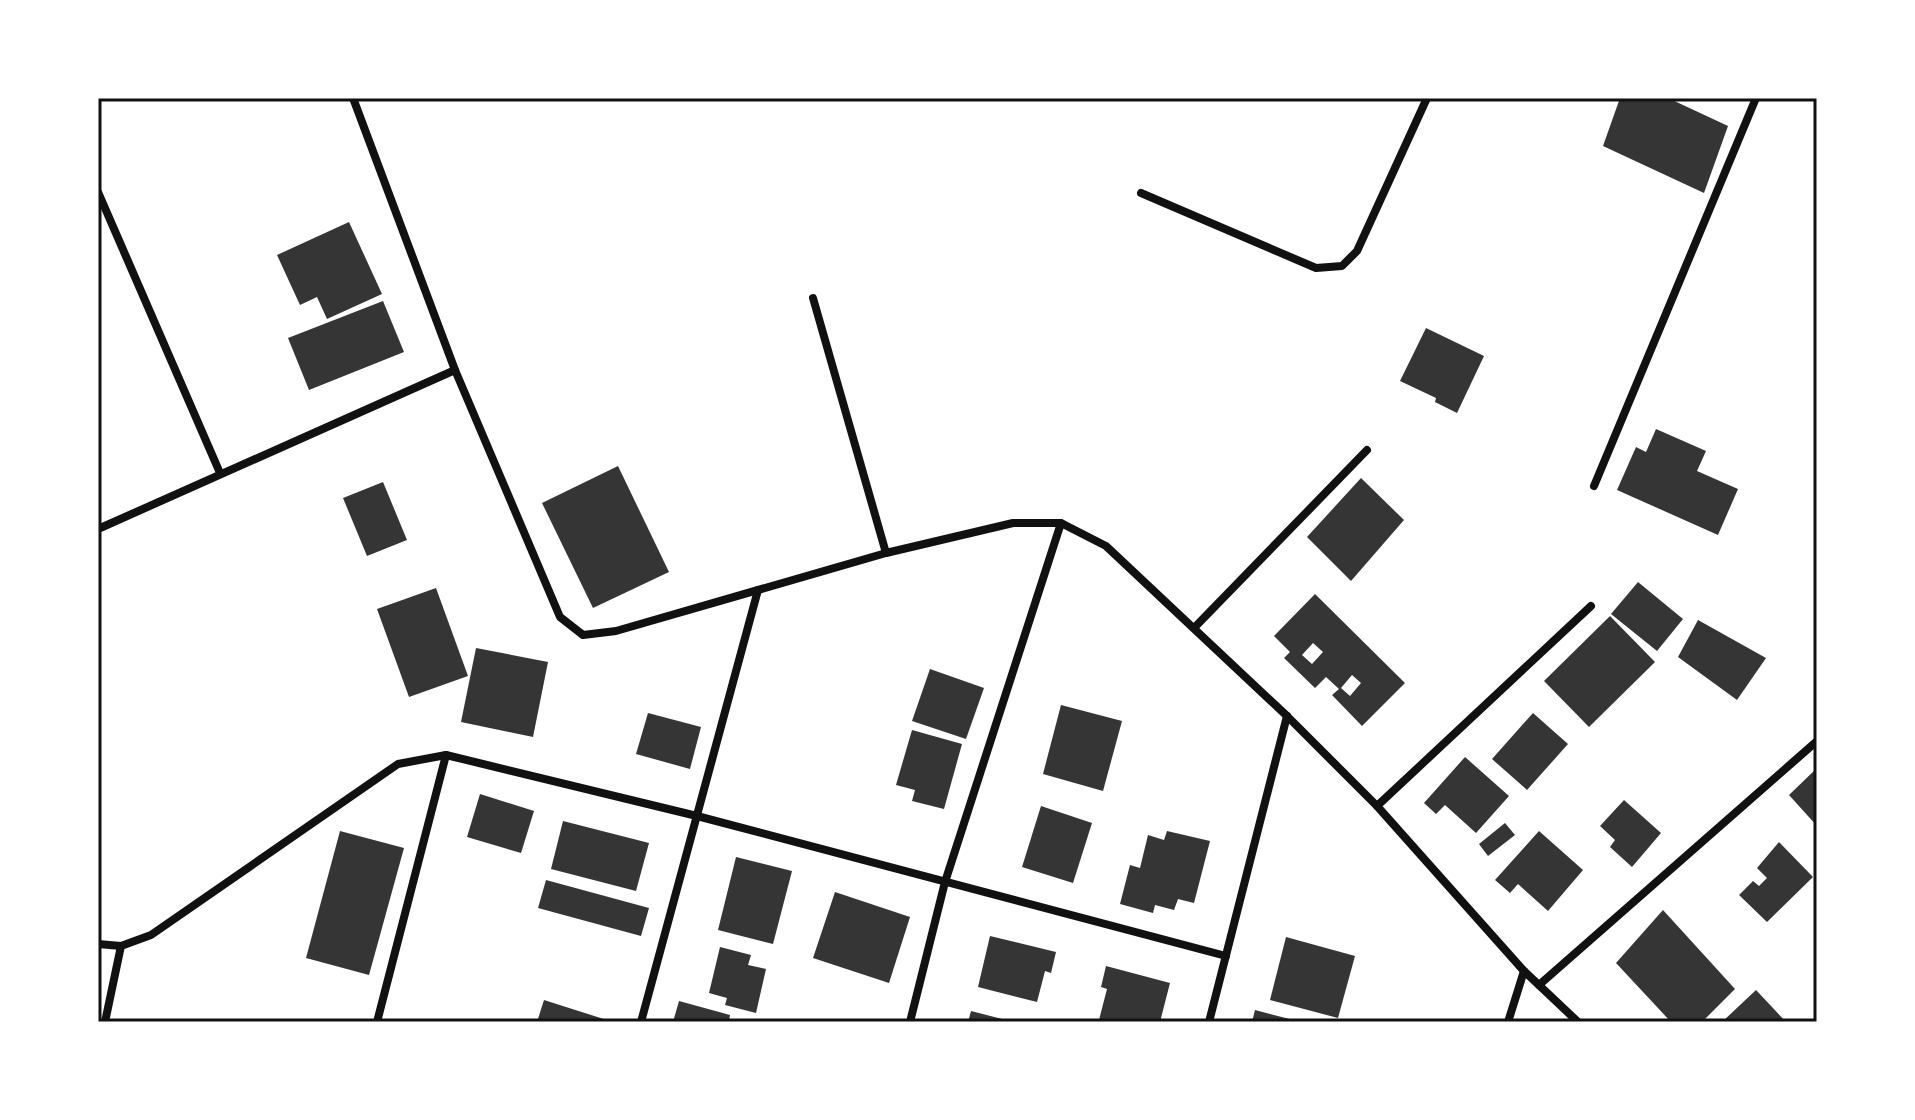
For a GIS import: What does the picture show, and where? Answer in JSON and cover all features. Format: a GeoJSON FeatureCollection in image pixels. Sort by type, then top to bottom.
{"type":"FeatureCollection","features":[{"type":"Feature","properties":{"kind":"street"},"geometry":{"type":"LineString","coordinates":[[353,98],[455,370],[560,617],[583,635],[616,631],[886,553],[1013,523],[1061,523],[1106,546],[1287,716],[1377,806],[1524,971],[1578,1022]]}},
{"type":"Feature","properties":{"kind":"street"},"geometry":{"type":"LineString","coordinates":[[1141,193],[1316,268],[1342,266],[1357,251],[1427,98]]}},
{"type":"Feature","properties":{"kind":"street"},"geometry":{"type":"LineString","coordinates":[[1594,486],[1756,98]]}},
{"type":"Feature","properties":{"kind":"street"},"geometry":{"type":"LineString","coordinates":[[98,192],[220,473]]}},
{"type":"Feature","properties":{"kind":"street"},"geometry":{"type":"LineString","coordinates":[[813,298],[886,553]]}},
{"type":"Feature","properties":{"kind":"street"},"geometry":{"type":"LineString","coordinates":[[98,529],[455,370]]}},
{"type":"Feature","properties":{"kind":"street"},"geometry":{"type":"LineString","coordinates":[[1194,628],[1367,450]]}},
{"type":"Feature","properties":{"kind":"street"},"geometry":{"type":"LineString","coordinates":[[910,1022],[945,882],[1061,523]]}},
{"type":"Feature","properties":{"kind":"street"},"geometry":{"type":"LineString","coordinates":[[641,1022],[758,590]]}},
{"type":"Feature","properties":{"kind":"street"},"geometry":{"type":"LineString","coordinates":[[1377,806],[1591,606]]}},
{"type":"Feature","properties":{"kind":"street"},"geometry":{"type":"LineString","coordinates":[[1209,1022],[1287,716]]}},
{"type":"Feature","properties":{"kind":"street"},"geometry":{"type":"LineString","coordinates":[[1539,985],[1817,741]]}},
{"type":"Feature","properties":{"kind":"street"},"geometry":{"type":"LineString","coordinates":[[98,944],[121,946],[151,935],[398,764],[446,755],[697,816],[1226,956]]}},
{"type":"Feature","properties":{"kind":"street"},"geometry":{"type":"LineString","coordinates":[[377,1022],[446,755]]}},
{"type":"Feature","properties":{"kind":"street"},"geometry":{"type":"LineString","coordinates":[[105,1022],[121,946]]}},
{"type":"Feature","properties":{"kind":"street"},"geometry":{"type":"LineString","coordinates":[[1508,1022],[1524,971]]}},
{"type":"Feature","properties":{"kind":"building"},"geometry":{"type":"Polygon","coordinates":[[[1620,98],[1668,98],[1728,126],[1704,193],[1603,146],[1620,98]]]}},
{"type":"Feature","properties":{"kind":"building"},"geometry":{"type":"Polygon","coordinates":[[[349,222],[382,294],[327,319],[317,297],[300,305],[277,255],[349,222]]]}},
{"type":"Feature","properties":{"kind":"building"},"geometry":{"type":"Polygon","coordinates":[[[383,301],[404,352],[309,390],[288,338],[383,301]]]}},
{"type":"Feature","properties":{"kind":"building"},"geometry":{"type":"Polygon","coordinates":[[[1426,328],[1484,356],[1457,413],[1435,402],[1436,398],[1400,381],[1426,328]]]}},
{"type":"Feature","properties":{"kind":"building"},"geometry":{"type":"Polygon","coordinates":[[[1656,429],[1706,451],[1697,471],[1738,489],[1718,535],[1617,490],[1636,447],[1646,452],[1656,429]]]}},
{"type":"Feature","properties":{"kind":"building"},"geometry":{"type":"Polygon","coordinates":[[[618,466],[669,572],[593,608],[542,503],[618,466]]]}},
{"type":"Feature","properties":{"kind":"building"},"geometry":{"type":"Polygon","coordinates":[[[1361,478],[1404,520],[1351,581],[1307,537],[1361,478]]]}},
{"type":"Feature","properties":{"kind":"building"},"geometry":{"type":"Polygon","coordinates":[[[383,482],[407,540],[367,556],[343,498],[383,482]]]}},
{"type":"Feature","properties":{"kind":"building"},"geometry":{"type":"Polygon","coordinates":[[[1638,582],[1683,619],[1657,651],[1611,614],[1638,582]]]}},
{"type":"Feature","properties":{"kind":"building"},"geometry":{"type":"Polygon","coordinates":[[[436,588],[468,676],[409,697],[377,609],[436,588]]]}},
{"type":"Feature","properties":{"kind":"building"},"geometry":{"type":"Polygon","coordinates":[[[1315,594],[1405,683],[1362,726],[1332,695],[1339,689],[1326,677],[1315,688],[1284,658],[1290,652],[1274,636],[1315,594]],[[1313,643],[1302,655],[1312,664],[1323,652],[1313,643]],[[1352,675],[1341,688],[1350,696],[1361,683],[1352,675]]]}},
{"type":"Feature","properties":{"kind":"building"},"geometry":{"type":"Polygon","coordinates":[[[1610,616],[1655,662],[1589,727],[1544,681],[1610,616]]]}},
{"type":"Feature","properties":{"kind":"building"},"geometry":{"type":"Polygon","coordinates":[[[1698,620],[1766,658],[1737,700],[1678,657],[1698,620]]]}},
{"type":"Feature","properties":{"kind":"building"},"geometry":{"type":"Polygon","coordinates":[[[476,648],[548,662],[533,737],[461,722],[476,648]]]}},
{"type":"Feature","properties":{"kind":"building"},"geometry":{"type":"Polygon","coordinates":[[[930,669],[984,688],[966,739],[912,721],[930,669]]]}},
{"type":"Feature","properties":{"kind":"building"},"geometry":{"type":"Polygon","coordinates":[[[1061,705],[1122,721],[1103,791],[1043,774],[1061,705]]]}},
{"type":"Feature","properties":{"kind":"building"},"geometry":{"type":"Polygon","coordinates":[[[648,713],[701,727],[690,769],[636,754],[648,713]]]}},
{"type":"Feature","properties":{"kind":"building"},"geometry":{"type":"Polygon","coordinates":[[[1533,713],[1568,744],[1527,790],[1492,759],[1533,713]]]}},
{"type":"Feature","properties":{"kind":"building"},"geometry":{"type":"Polygon","coordinates":[[[912,730],[962,744],[944,809],[912,801],[915,790],[896,785],[912,730]]]}},
{"type":"Feature","properties":{"kind":"building"},"geometry":{"type":"Polygon","coordinates":[[[1465,757],[1509,796],[1476,833],[1445,805],[1436,814],[1424,803],[1465,757]]]}},
{"type":"Feature","properties":{"kind":"building"},"geometry":{"type":"Polygon","coordinates":[[[1817,768],[1817,826],[1789,795],[1817,768]]]}},
{"type":"Feature","properties":{"kind":"building"},"geometry":{"type":"Polygon","coordinates":[[[480,794],[534,811],[521,853],[467,837],[480,794]]]}},
{"type":"Feature","properties":{"kind":"building"},"geometry":{"type":"Polygon","coordinates":[[[1624,800],[1661,833],[1632,867],[1610,847],[1615,840],[1600,826],[1624,800]]]}},
{"type":"Feature","properties":{"kind":"building"},"geometry":{"type":"Polygon","coordinates":[[[1041,806],[1092,823],[1073,883],[1022,867],[1041,806]]]}},
{"type":"Feature","properties":{"kind":"building"},"geometry":{"type":"Polygon","coordinates":[[[563,821],[649,843],[636,891],[551,869],[563,821]]]}},
{"type":"Feature","properties":{"kind":"building"},"geometry":{"type":"Polygon","coordinates":[[[1505,823],[1515,835],[1488,856],[1479,844],[1505,823]]]}},
{"type":"Feature","properties":{"kind":"building"},"geometry":{"type":"Polygon","coordinates":[[[340,831],[404,848],[369,975],[306,958],[340,831]]]}},
{"type":"Feature","properties":{"kind":"building"},"geometry":{"type":"Polygon","coordinates":[[[1167,831],[1210,841],[1194,903],[1178,899],[1174,910],[1155,905],[1153,913],[1120,904],[1130,865],[1140,868],[1148,835],[1164,840],[1167,831]]]}},
{"type":"Feature","properties":{"kind":"building"},"geometry":{"type":"Polygon","coordinates":[[[1539,831],[1583,870],[1548,911],[1518,884],[1510,893],[1495,880],[1539,831]]]}},
{"type":"Feature","properties":{"kind":"building"},"geometry":{"type":"Polygon","coordinates":[[[1779,842],[1813,877],[1767,922],[1739,895],[1753,881],[1759,886],[1767,878],[1757,868],[1779,842]]]}},
{"type":"Feature","properties":{"kind":"building"},"geometry":{"type":"Polygon","coordinates":[[[736,857],[792,871],[773,944],[718,930],[736,857]]]}},
{"type":"Feature","properties":{"kind":"building"},"geometry":{"type":"Polygon","coordinates":[[[546,880],[649,908],[641,936],[538,908],[546,880]]]}},
{"type":"Feature","properties":{"kind":"building"},"geometry":{"type":"Polygon","coordinates":[[[835,892],[910,917],[889,983],[813,958],[835,892]]]}},
{"type":"Feature","properties":{"kind":"building"},"geometry":{"type":"Polygon","coordinates":[[[1663,910],[1735,989],[1702,1022],[1671,1022],[1616,963],[1663,910]]]}},
{"type":"Feature","properties":{"kind":"building"},"geometry":{"type":"Polygon","coordinates":[[[990,936],[1056,952],[1051,973],[1045,971],[1037,1002],[978,987],[990,936]]]}},
{"type":"Feature","properties":{"kind":"building"},"geometry":{"type":"Polygon","coordinates":[[[1286,937],[1355,956],[1338,1018],[1270,1000],[1286,937]]]}},
{"type":"Feature","properties":{"kind":"building"},"geometry":{"type":"Polygon","coordinates":[[[720,947],[751,955],[748,965],[766,969],[756,1013],[725,1005],[727,998],[709,993],[720,947]]]}},
{"type":"Feature","properties":{"kind":"building"},"geometry":{"type":"Polygon","coordinates":[[[1106,966],[1170,983],[1160,1022],[1099,1020],[1107,989],[1101,987],[1106,966]]]}},
{"type":"Feature","properties":{"kind":"building"},"geometry":{"type":"Polygon","coordinates":[[[1756,990],[1786,1022],[1722,1022],[1756,990]]]}},
{"type":"Feature","properties":{"kind":"building"},"geometry":{"type":"Polygon","coordinates":[[[544,1000],[610,1021],[537,1022],[544,1000]]]}},
{"type":"Feature","properties":{"kind":"building"},"geometry":{"type":"Polygon","coordinates":[[[679,1001],[730,1015],[729,1022],[673,1022],[679,1001]]]}},
{"type":"Feature","properties":{"kind":"building"},"geometry":{"type":"Polygon","coordinates":[[[1255,1010],[1297,1021],[1297,1022],[1252,1022],[1255,1010]]]}},
{"type":"Feature","properties":{"kind":"building"},"geometry":{"type":"Polygon","coordinates":[[[971,1011],[1010,1021],[1010,1022],[968,1022],[971,1011]]]}}]}
